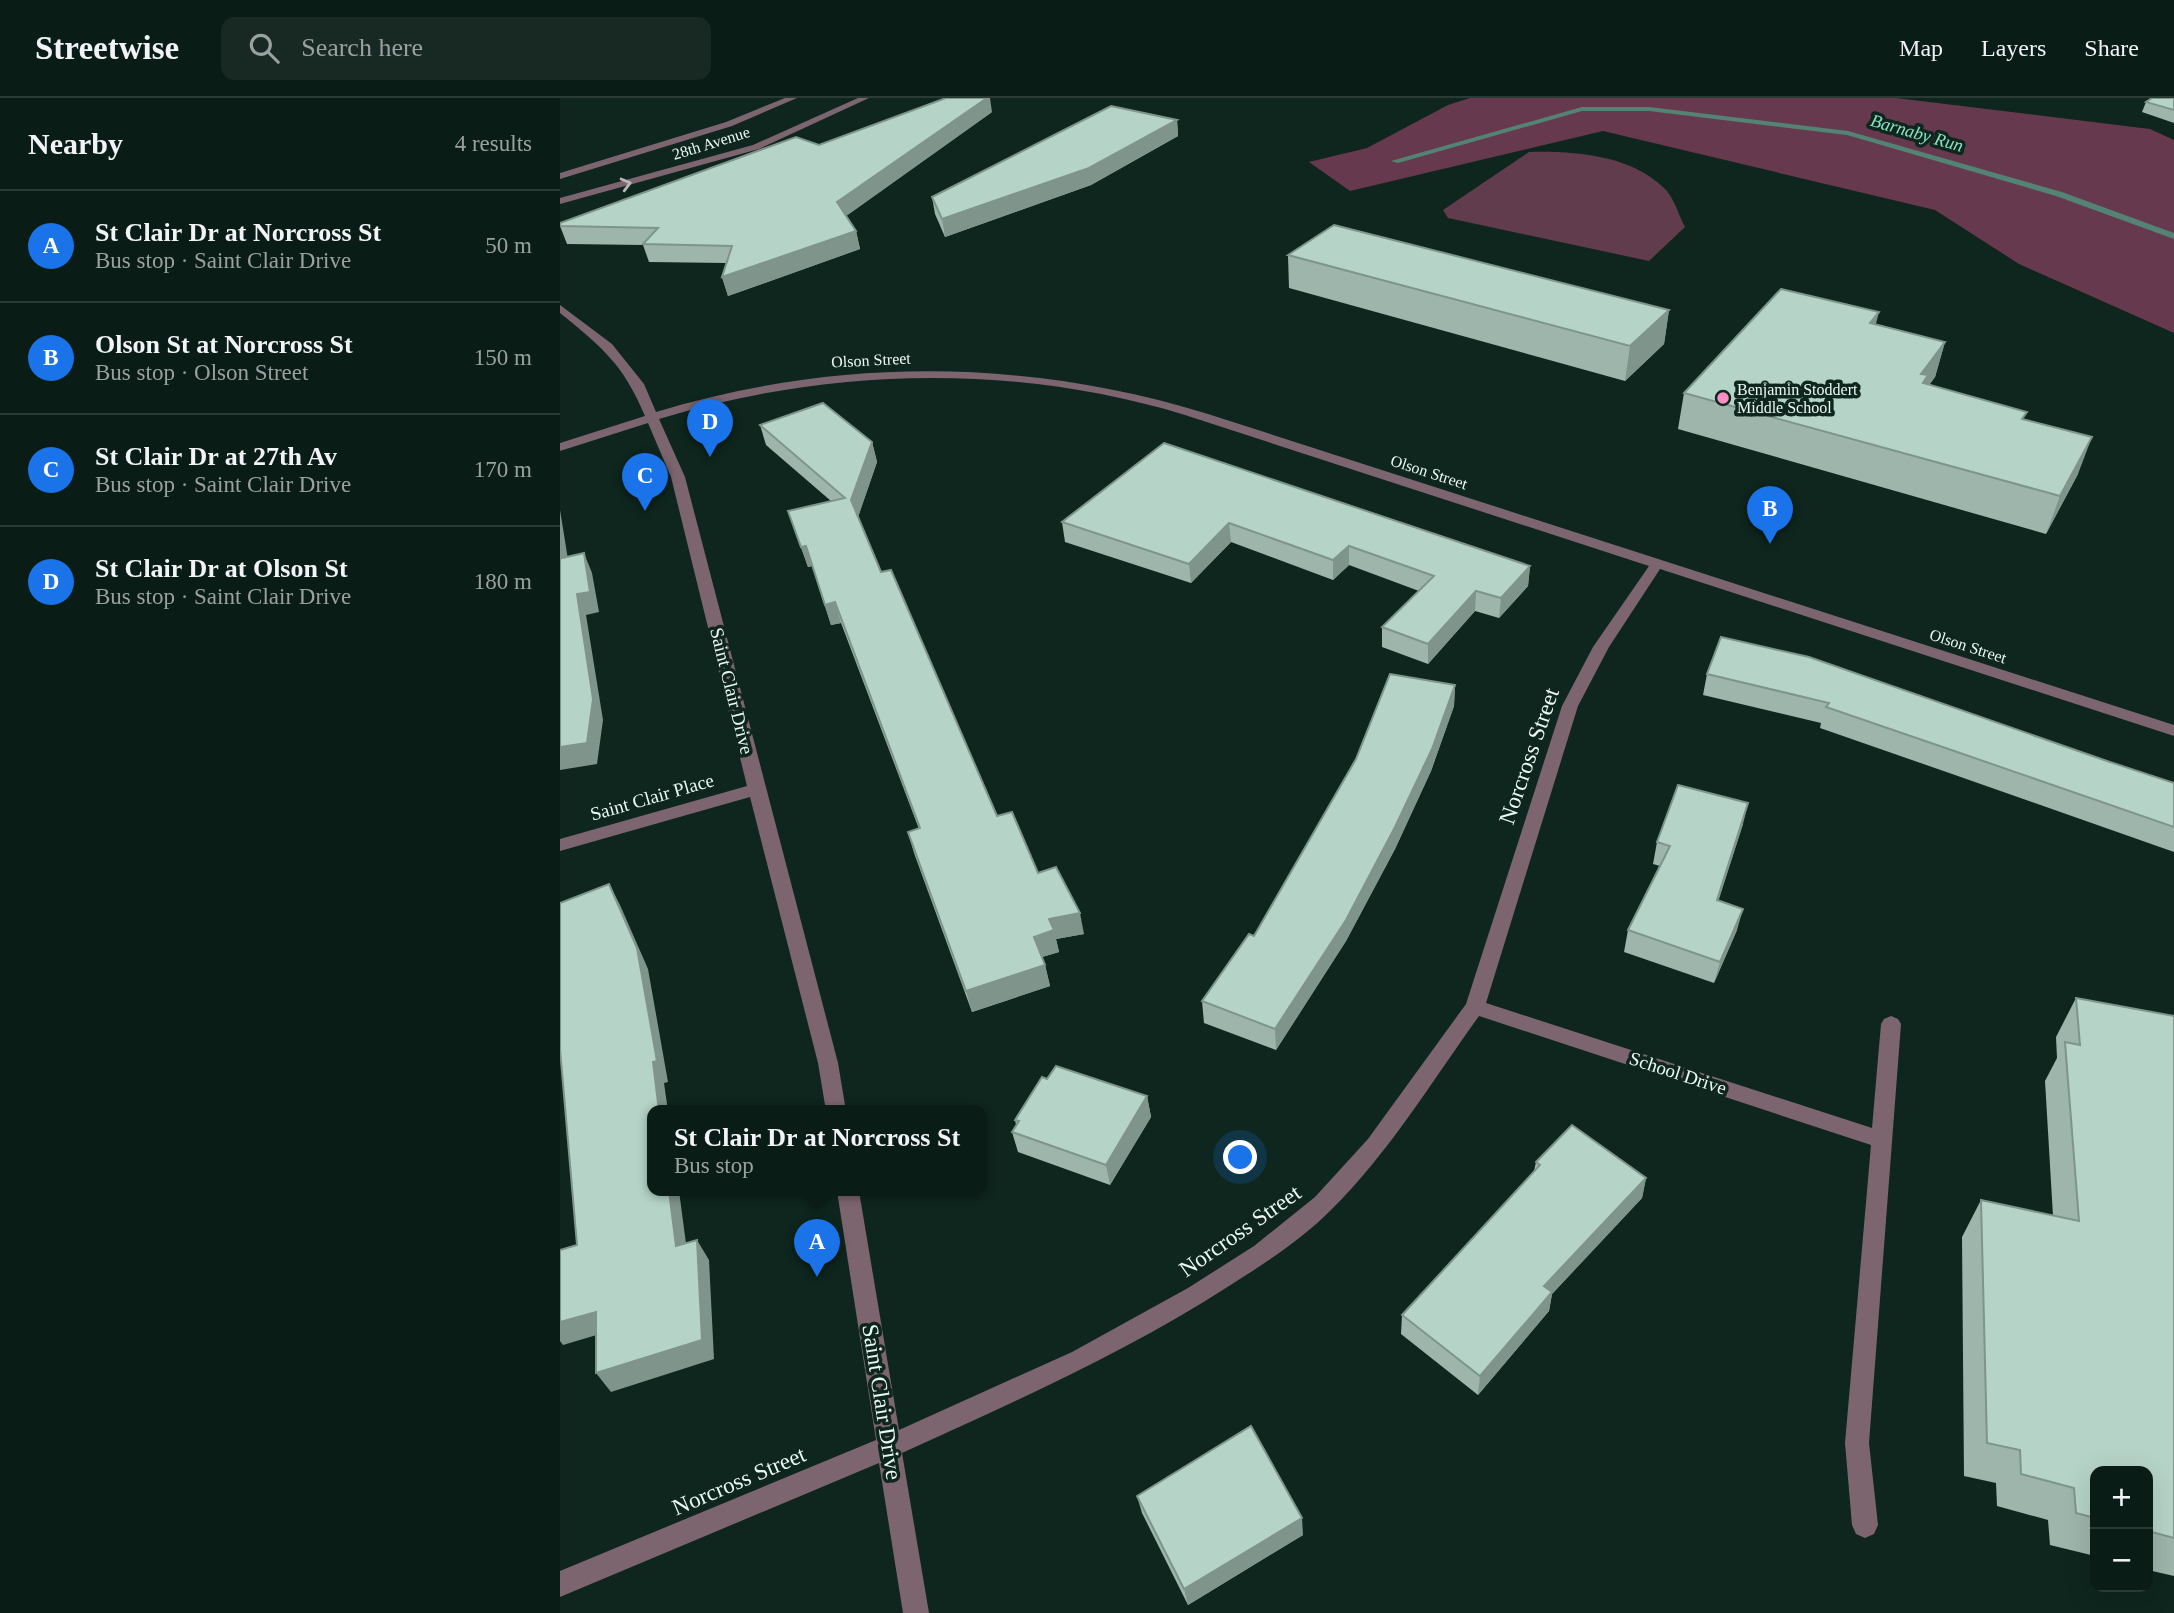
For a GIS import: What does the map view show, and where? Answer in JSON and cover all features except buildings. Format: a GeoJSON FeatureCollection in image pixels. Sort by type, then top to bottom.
{"type":"FeatureCollection","features":[{"type":"Feature","properties":{"kind":"street","name":"28th Avenue"},"geometry":{"type":"LineString","coordinates":[[560,176],[729,124],[793,98]]}},
{"type":"Feature","properties":{"kind":"street","name":"28th Avenue"},"geometry":{"type":"LineString","coordinates":[[560,201],[756,146],[865,98]]}},
{"type":"Feature","properties":{"kind":"street","name":"Saint Clair Drive"},"geometry":{"type":"LineString","coordinates":[[560,308],[608,346],[638,383],[678,477],[828,1063],[835,1105]]}},
{"type":"Feature","properties":{"kind":"street","name":"Olson Street"},"geometry":{"type":"LineString","coordinates":[[560,447],[738,394],[808,382],[897,375],[1009,377],[1061,382],[1159,403],[2174,731]]}},
{"type":"Feature","properties":{"kind":"street","name":"Norcross Street"},"geometry":{"type":"LineString","coordinates":[[560,1584],[888,1447],[1080,1360],[1196,1295],[1262,1253],[1323,1204],[1375,1145],[1475,1007],[1570,706],[1601,648],[1656,565]]}},
{"type":"Feature","properties":{"kind":"street","name":"Saint Clair Place"},"geometry":{"type":"LineString","coordinates":[[560,845],[756,789]]}},
{"type":"Feature","properties":{"kind":"street","name":"School Drive"},"geometry":{"type":"LineString","coordinates":[[1475,1007],[1882,1140]]}},
{"type":"Feature","properties":{"kind":"street"},"geometry":{"type":"LineString","coordinates":[[1865,1525],[1857,1443],[1891,1024]]}},
{"type":"Feature","properties":{"kind":"street","name":"Saint Clair Drive"},"geometry":{"type":"LineString","coordinates":[[849,1196],[916,1613]]}},
{"type":"Feature","properties":{"kind":"shaded area"},"geometry":{"type":"Polygon","coordinates":[[[1470,98],[1896,98],[2150,129],[2174,140],[2174,333],[2019,264],[1935,210],[1603,131],[1350,191],[1309,162],[1367,148],[1448,105],[1470,98]]]}},
{"type":"Feature","properties":{"kind":"shaded area"},"geometry":{"type":"Polygon","coordinates":[[[1529,152],[1583,154],[1635,168],[1668,192],[1685,227],[1649,261],[1448,218],[1443,210],[1529,152]]]}},
{"type":"Feature","properties":{"kind":"waterway","name":"Barnaby Run"},"geometry":{"type":"LineString","coordinates":[[1395,161],[1582,109],[1649,109],[1848,133],[2059,194],[2174,236]]}},
{"type":"Feature","properties":{"kind":"place","name":"Benjamin Stoddert Middle School"},"geometry":{"type":"Point","coordinates":[1723,398]}},
{"type":"Feature","properties":{"kind":"place","name":"St Clair Dr at Olson St"},"geometry":{"type":"Point","coordinates":[710,457]}},
{"type":"Feature","properties":{"kind":"place","name":"St Clair Dr at 27th Av"},"geometry":{"type":"Point","coordinates":[645,511]}},
{"type":"Feature","properties":{"kind":"place","name":"Olson St at Norcross St"},"geometry":{"type":"Point","coordinates":[1770,544]}},
{"type":"Feature","properties":{"kind":"place","name":"St Clair Dr at Norcross St"},"geometry":{"type":"Point","coordinates":[817,1277]}}]}
